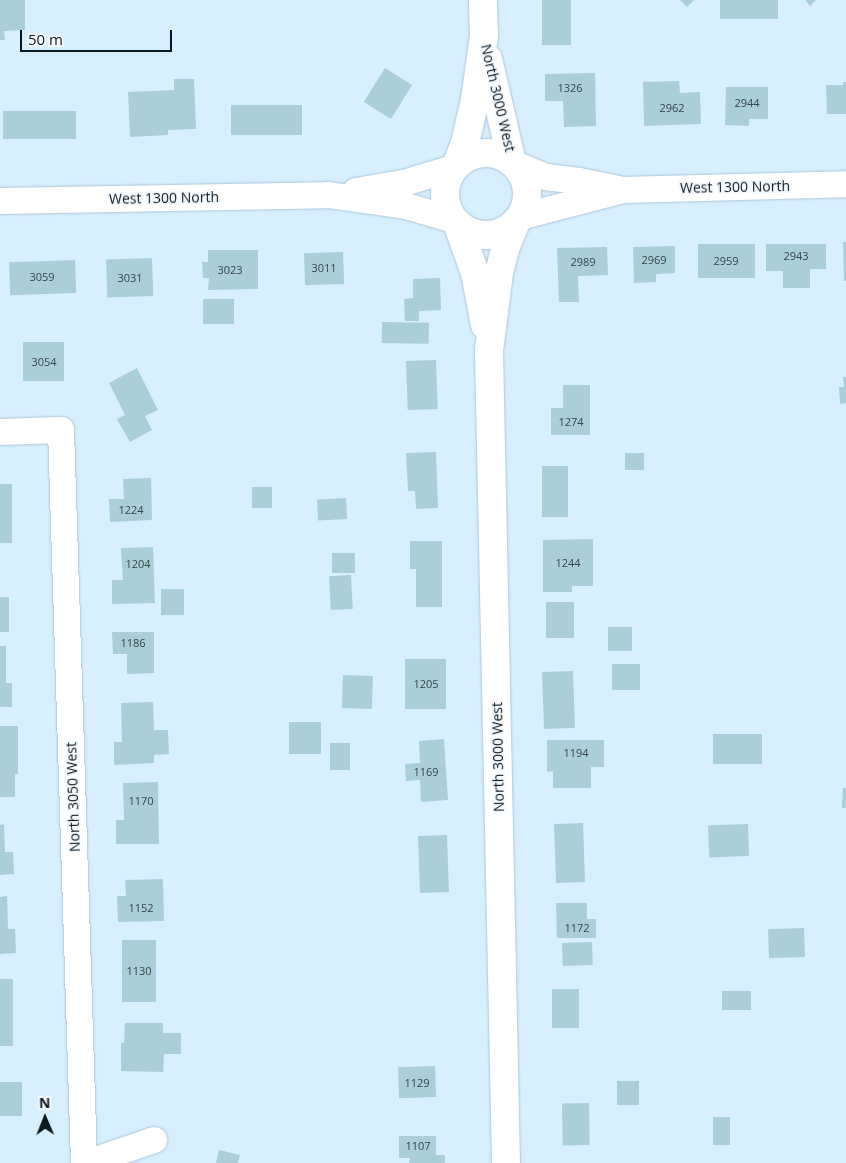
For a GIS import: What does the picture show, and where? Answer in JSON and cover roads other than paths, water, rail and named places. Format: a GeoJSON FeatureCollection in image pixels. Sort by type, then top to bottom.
{"type":"FeatureCollection","features":[{"type":"Feature","properties":{"kind":"main road","name":"North 3000 West"},"geometry":{"type":"LineString","coordinates":[[455,166],[465,142],[475,100],[484,35],[483,0]]}},
{"type":"Feature","properties":{"kind":"main road","name":"North 3000 West"},"geometry":{"type":"LineString","coordinates":[[484,35],[513,163]]}},
{"type":"Feature","properties":{"kind":"main road"},"geometry":{"type":"LineString","coordinates":[[478,153],[496,154],[513,163],[523,176],[527,190],[526,204],[518,220],[506,230],[493,235],[480,235],[468,231],[455,222],[447,208],[444,194],[446,180],[455,166],[478,153]]}},
{"type":"Feature","properties":{"kind":"main road","name":"North 3000 West"},"geometry":{"type":"LineString","coordinates":[[489,351],[505,249],[518,220]]}},
{"type":"Feature","properties":{"kind":"main road","name":"North 3000 West"},"geometry":{"type":"LineString","coordinates":[[455,222],[475,273],[489,351],[506,1163]]}},
{"type":"Feature","properties":{"kind":"street","name":"West 1300 North"},"geometry":{"type":"LineString","coordinates":[[513,163],[546,177],[579,180],[623,190],[846,184]]}},
{"type":"Feature","properties":{"kind":"street","name":"West 1300 North"},"geometry":{"type":"LineString","coordinates":[[328,196],[404,183],[455,166]]}},
{"type":"Feature","properties":{"kind":"street","name":"West 1300 North"},"geometry":{"type":"LineString","coordinates":[[518,220],[623,190]]}},
{"type":"Feature","properties":{"kind":"street","name":"West 1300 North"},"geometry":{"type":"LineString","coordinates":[[0,201],[328,196],[406,206],[455,222]]}},
{"type":"Feature","properties":{"kind":"street","name":"North 3050 West"},"geometry":{"type":"LineString","coordinates":[[0,432],[61,430],[86,1163]]}},
{"type":"Feature","properties":{"kind":"street"},"geometry":{"type":"LineString","coordinates":[[86,1163],[154,1140]]}}]}
